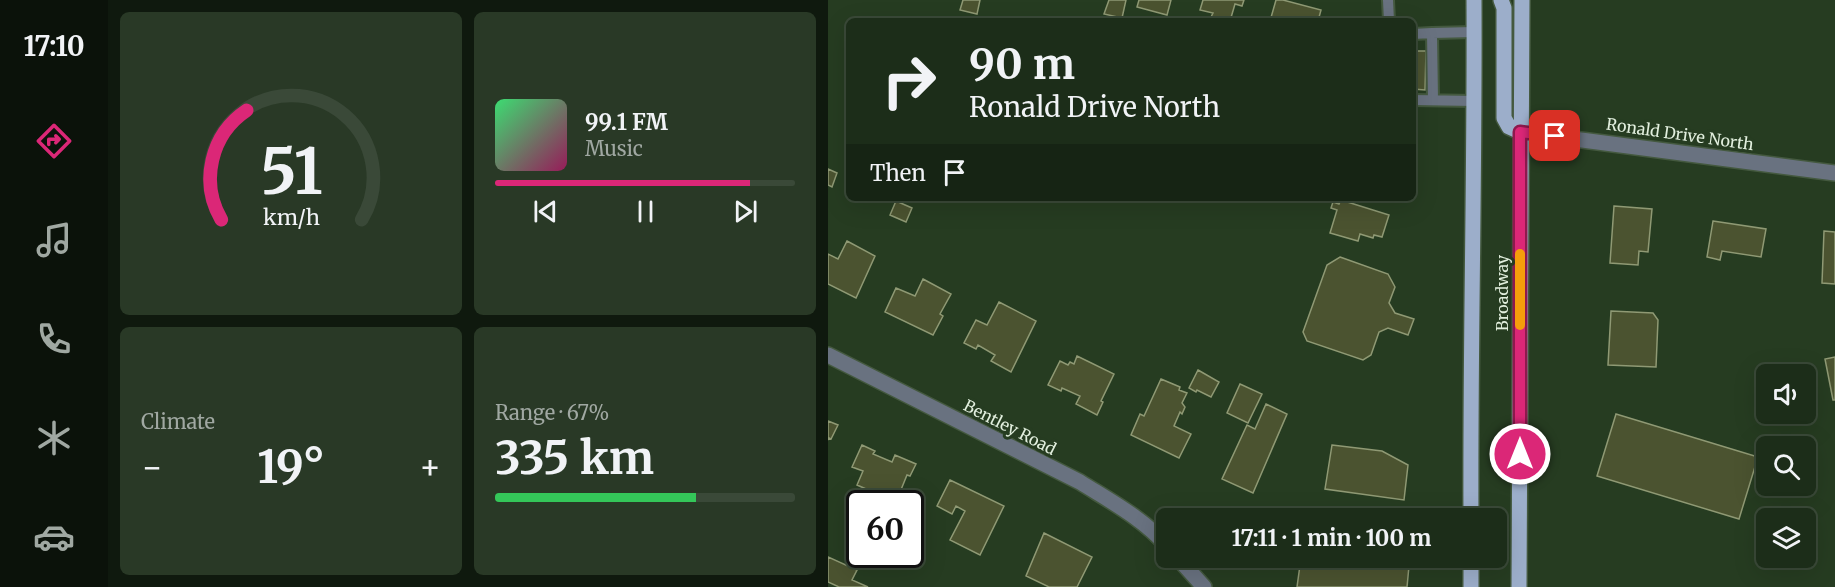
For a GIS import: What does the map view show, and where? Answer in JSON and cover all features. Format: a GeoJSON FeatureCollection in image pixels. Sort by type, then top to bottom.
{"type":"FeatureCollection","features":[{"type":"Feature","properties":{"kind":"main road","name":"Broadway"},"geometry":{"type":"LineString","coordinates":[[1471,508],[1474,0]]}},
{"type":"Feature","properties":{"kind":"main road"},"geometry":{"type":"LineString","coordinates":[[1501,0],[1504,8],[1504,118],[1509,127],[1520,132]]}},
{"type":"Feature","properties":{"kind":"main road","name":"Broadway"},"geometry":{"type":"LineString","coordinates":[[1519,587],[1522,0]]}},
{"type":"Feature","properties":{"kind":"main road"},"geometry":{"type":"LineString","coordinates":[[1471,568],[1471,587]]}},
{"type":"Feature","properties":{"kind":"street","name":"Ronald Drive North"},"geometry":{"type":"LineString","coordinates":[[1520,132],[1835,173]]}},
{"type":"Feature","properties":{"kind":"street","name":"Bentley Road"},"geometry":{"type":"LineString","coordinates":[[828,355],[1080,482],[1118,506],[1156,534]]}},
{"type":"Feature","properties":{"kind":"street"},"geometry":{"type":"LineString","coordinates":[[1187,568],[1204,587]]}},
{"type":"Feature","properties":{"kind":"lane"},"geometry":{"type":"LineString","coordinates":[[1388,0],[1389,18]]}},
{"type":"Feature","properties":{"kind":"lane"},"geometry":{"type":"LineString","coordinates":[[1416,34],[1474,32]]}},
{"type":"Feature","properties":{"kind":"lane"},"geometry":{"type":"LineString","coordinates":[[1432,33],[1429,66],[1433,100]]}},
{"type":"Feature","properties":{"kind":"lane"},"geometry":{"type":"LineString","coordinates":[[1416,100],[1475,101]]}},
{"type":"Feature","properties":{"kind":"building"},"geometry":{"type":"Polygon","coordinates":[[[963,0],[980,0],[977,14],[960,10],[963,0]]]}},
{"type":"Feature","properties":{"kind":"building"},"geometry":{"type":"Polygon","coordinates":[[[1109,0],[1126,0],[1122,18],[1104,14],[1109,0]]]}},
{"type":"Feature","properties":{"kind":"building"},"geometry":{"type":"Polygon","coordinates":[[[1139,0],[1171,0],[1167,15],[1137,7],[1139,0]]]}},
{"type":"Feature","properties":{"kind":"building"},"geometry":{"type":"Polygon","coordinates":[[[1203,0],[1244,0],[1242,6],[1235,4],[1231,18],[1211,17],[1213,13],[1200,10],[1203,0]]]}},
{"type":"Feature","properties":{"kind":"building"},"geometry":{"type":"Polygon","coordinates":[[[1276,0],[1321,10],[1319,18],[1271,18],[1276,0]]]}},
{"type":"Feature","properties":{"kind":"building"},"geometry":{"type":"Polygon","coordinates":[[[1416,51],[1426,51],[1425,90],[1416,89],[1416,51]]]}},
{"type":"Feature","properties":{"kind":"building"},"geometry":{"type":"Polygon","coordinates":[[[828,169],[837,173],[832,187],[828,185],[828,169]]]}},
{"type":"Feature","properties":{"kind":"building"},"geometry":{"type":"Polygon","coordinates":[[[896,201],[912,208],[906,222],[890,215],[896,201]]]}},
{"type":"Feature","properties":{"kind":"building"},"geometry":{"type":"Polygon","coordinates":[[[1340,201],[1344,201],[1389,215],[1382,237],[1374,235],[1373,238],[1360,234],[1358,241],[1330,233],[1337,210],[1331,208],[1333,202],[1339,204],[1340,201]]]}},
{"type":"Feature","properties":{"kind":"building"},"geometry":{"type":"Polygon","coordinates":[[[1614,206],[1652,209],[1648,252],[1639,251],[1638,265],[1610,263],[1614,206]]]}},
{"type":"Feature","properties":{"kind":"building"},"geometry":{"type":"Polygon","coordinates":[[[1713,221],[1766,229],[1761,257],[1722,251],[1720,260],[1707,257],[1713,221]]]}},
{"type":"Feature","properties":{"kind":"building"},"geometry":{"type":"Polygon","coordinates":[[[1824,231],[1835,232],[1835,284],[1822,283],[1824,231]]]}},
{"type":"Feature","properties":{"kind":"building"},"geometry":{"type":"Polygon","coordinates":[[[847,241],[875,256],[856,298],[828,284],[828,254],[838,259],[847,241]]]}},
{"type":"Feature","properties":{"kind":"building"},"geometry":{"type":"Polygon","coordinates":[[[1340,257],[1388,274],[1395,287],[1389,303],[1395,313],[1414,319],[1408,335],[1388,328],[1379,332],[1371,355],[1363,360],[1307,341],[1303,332],[1327,265],[1340,257]]]}},
{"type":"Feature","properties":{"kind":"building"},"geometry":{"type":"Polygon","coordinates":[[[923,279],[951,294],[940,314],[943,316],[933,335],[885,312],[896,288],[915,296],[923,279]]]}},
{"type":"Feature","properties":{"kind":"building"},"geometry":{"type":"Polygon","coordinates":[[[999,302],[1036,321],[1011,372],[991,361],[995,355],[978,345],[976,349],[964,343],[976,320],[987,325],[999,302]]]}},
{"type":"Feature","properties":{"kind":"building"},"geometry":{"type":"Polygon","coordinates":[[[1611,311],[1653,313],[1658,320],[1656,367],[1608,365],[1611,311]]]}},
{"type":"Feature","properties":{"kind":"building"},"geometry":{"type":"Polygon","coordinates":[[[1077,356],[1114,374],[1097,415],[1076,404],[1080,396],[1048,385],[1060,361],[1068,365],[1070,362],[1074,364],[1077,356]]]}},
{"type":"Feature","properties":{"kind":"building"},"geometry":{"type":"Polygon","coordinates":[[[1835,357],[1835,400],[1833,400],[1825,359],[1835,357]]]}},
{"type":"Feature","properties":{"kind":"building"},"geometry":{"type":"Polygon","coordinates":[[[1198,370],[1219,382],[1211,397],[1189,388],[1198,370]]]}},
{"type":"Feature","properties":{"kind":"building"},"geometry":{"type":"Polygon","coordinates":[[[1161,379],[1180,387],[1179,390],[1187,393],[1182,403],[1185,407],[1182,414],[1180,412],[1174,426],[1191,434],[1179,458],[1131,435],[1140,414],[1144,416],[1161,379]]]}},
{"type":"Feature","properties":{"kind":"building"},"geometry":{"type":"Polygon","coordinates":[[[1240,384],[1262,394],[1248,423],[1227,413],[1240,384]]]}},
{"type":"Feature","properties":{"kind":"building"},"geometry":{"type":"Polygon","coordinates":[[[1266,404],[1287,414],[1253,493],[1222,479],[1247,425],[1255,429],[1266,404]]]}},
{"type":"Feature","properties":{"kind":"building"},"geometry":{"type":"Polygon","coordinates":[[[1616,414],[1756,456],[1756,464],[1739,519],[1597,476],[1616,414]]]}},
{"type":"Feature","properties":{"kind":"building"},"geometry":{"type":"Polygon","coordinates":[[[828,421],[838,425],[831,439],[828,440],[828,421]]]}},
{"type":"Feature","properties":{"kind":"building"},"geometry":{"type":"Polygon","coordinates":[[[862,445],[875,451],[873,454],[892,462],[895,455],[916,464],[910,476],[907,475],[901,490],[868,490],[857,485],[863,471],[852,467],[862,445]]]}},
{"type":"Feature","properties":{"kind":"building"},"geometry":{"type":"Polygon","coordinates":[[[1332,445],[1382,451],[1408,465],[1404,500],[1325,489],[1332,445]]]}},
{"type":"Feature","properties":{"kind":"building"},"geometry":{"type":"Polygon","coordinates":[[[950,480],[1004,506],[980,555],[950,540],[965,511],[956,506],[952,514],[937,506],[950,480]]]}},
{"type":"Feature","properties":{"kind":"building"},"geometry":{"type":"Polygon","coordinates":[[[1044,533],[1092,557],[1077,587],[1049,587],[1026,576],[1044,533]]]}},
{"type":"Feature","properties":{"kind":"building"},"geometry":{"type":"Polygon","coordinates":[[[828,557],[846,565],[846,568],[857,570],[852,580],[868,587],[839,587],[828,582],[828,557]]]}},
{"type":"Feature","properties":{"kind":"building"},"geometry":{"type":"Polygon","coordinates":[[[1300,568],[1409,568],[1407,587],[1297,587],[1300,568]]]}},
{"type":"Feature","properties":{"kind":"slow traffic"},"geometry":{"type":"LineString","coordinates":[[1520,254],[1520,325]]}},
{"type":"Feature","properties":{"kind":"route"},"geometry":{"type":"LineString","coordinates":[[1520,454],[1520,132],[1555,136]]}}]}
